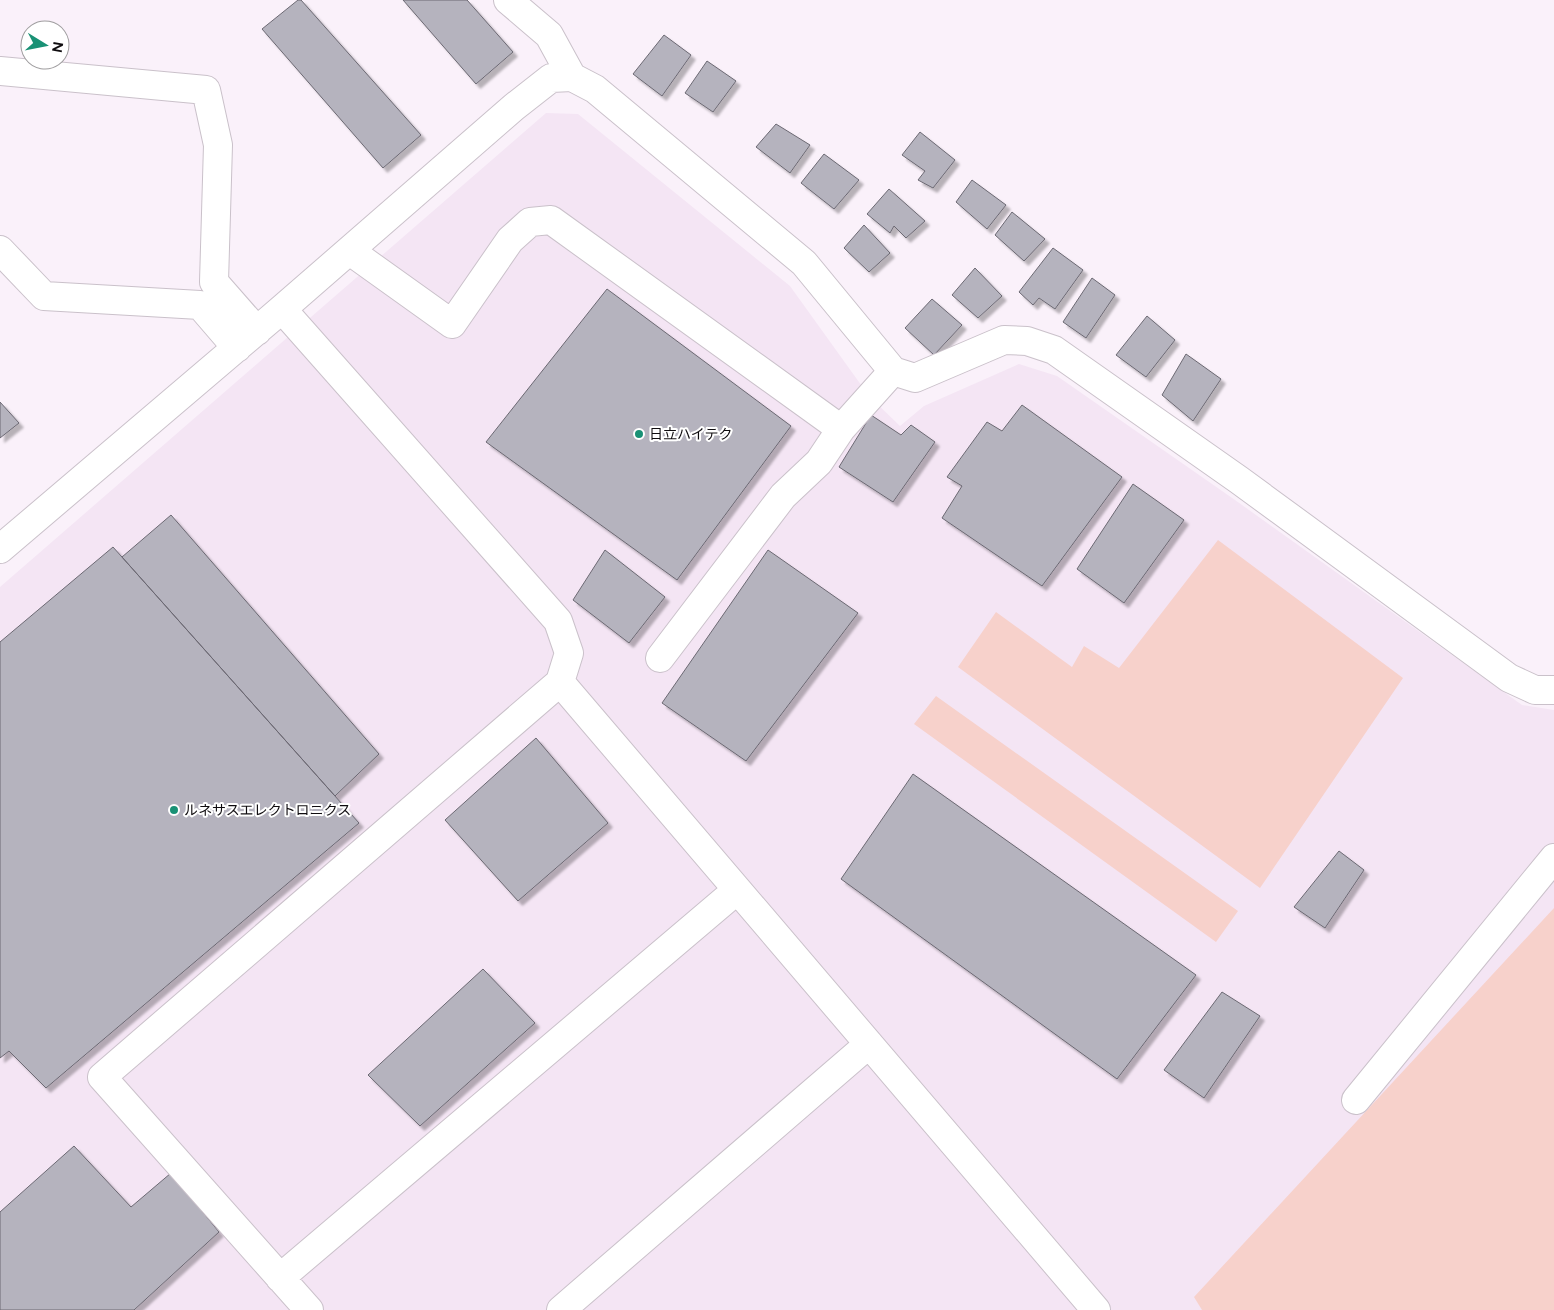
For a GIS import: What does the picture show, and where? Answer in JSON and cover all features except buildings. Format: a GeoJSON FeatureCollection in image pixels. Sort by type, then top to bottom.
{"type":"FeatureCollection","features":[{"type":"Feature","properties":{"kind":"street"},"geometry":{"type":"LineString","coordinates":[[508,0],[549,35],[572,77]]}},
{"type":"Feature","properties":{"kind":"street"},"geometry":{"type":"LineString","coordinates":[[0,71],[206,90],[218,145],[214,282],[247,340]]}},
{"type":"Feature","properties":{"kind":"street"},"geometry":{"type":"LineString","coordinates":[[0,549],[282,310],[514,107],[551,78],[572,77],[595,89],[804,263],[893,371],[915,378],[1004,340],[1027,341],[1054,350],[1239,480],[1509,678],[1535,690],[1554,690]]}},
{"type":"Feature","properties":{"kind":"street"},"geometry":{"type":"LineString","coordinates":[[350,250],[452,324],[510,240],[530,222],[552,220],[840,429]]}},
{"type":"Feature","properties":{"kind":"street"},"geometry":{"type":"LineString","coordinates":[[0,250],[44,296],[200,305],[247,340]]}},
{"type":"Feature","properties":{"kind":"street"},"geometry":{"type":"LineString","coordinates":[[282,310],[558,622],[569,653],[560,682],[102,1077],[309,1310]]}},
{"type":"Feature","properties":{"kind":"street"},"geometry":{"type":"LineString","coordinates":[[660,658],[783,496],[819,462],[840,429],[893,371]]}},
{"type":"Feature","properties":{"kind":"street"},"geometry":{"type":"LineString","coordinates":[[560,682],[1096,1310]]}},
{"type":"Feature","properties":{"kind":"street"},"geometry":{"type":"LineString","coordinates":[[1356,1100],[1554,858]]}},
{"type":"Feature","properties":{"kind":"street"},"geometry":{"type":"LineString","coordinates":[[280,1278],[737,890]]}},
{"type":"Feature","properties":{"kind":"street"},"geometry":{"type":"LineString","coordinates":[[560,1310],[869,1044]]}},
{"type":"Feature","properties":{"kind":"shaded area"},"geometry":{"type":"Polygon","coordinates":[[[546,113],[578,114],[790,286],[869,396],[900,426],[924,406],[1019,364],[1057,376],[1235,500],[1522,705],[1554,710],[1554,1310],[0,1310],[0,587],[546,113]]]}},
{"type":"Feature","properties":{"kind":"shaded area"},"geometry":{"type":"Polygon","coordinates":[[[1218,540],[1403,678],[1260,888],[958,667],[996,612],[1072,667],[1084,646],[1119,668],[1218,540]]]}},
{"type":"Feature","properties":{"kind":"shaded area"},"geometry":{"type":"Polygon","coordinates":[[[936,696],[1238,911],[1216,942],[914,724],[936,696]]]}},
{"type":"Feature","properties":{"kind":"shaded area"},"geometry":{"type":"Polygon","coordinates":[[[1554,908],[1554,1310],[1202,1310],[1194,1297],[1554,908]]]}},
{"type":"Feature","properties":{"kind":"place","name":"日立ハイテク"},"geometry":{"type":"Point","coordinates":[639,434]}},
{"type":"Feature","properties":{"kind":"place","name":"ルネサスエレクトロニクス"},"geometry":{"type":"Point","coordinates":[174,810]}}]}
